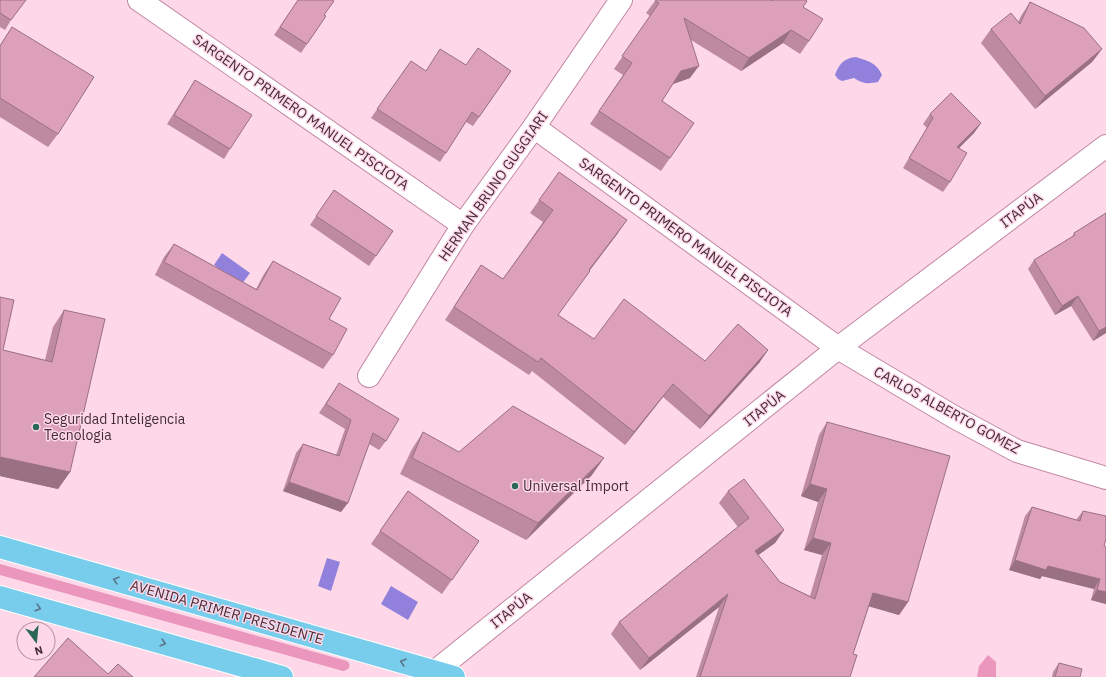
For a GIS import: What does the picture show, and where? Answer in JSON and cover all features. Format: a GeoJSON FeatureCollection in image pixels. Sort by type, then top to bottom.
{"type":"FeatureCollection","features":[{"type":"Feature","properties":{"kind":"main road","name":"AVENIDA PRIMER PRESIDENTE"},"geometry":{"type":"LineString","coordinates":[[0,547],[438,675]]}},
{"type":"Feature","properties":{"kind":"main road"},"geometry":{"type":"LineString","coordinates":[[0,597],[282,677]]}},
{"type":"Feature","properties":{"kind":"street","name":"SARGENTO PRIMERO MANUEL PISCIOTA"},"geometry":{"type":"LineString","coordinates":[[139,0],[463,224]]}},
{"type":"Feature","properties":{"kind":"street","name":"HERMAN BRUNO GUGGIARI"},"geometry":{"type":"LineString","coordinates":[[369,376],[463,224],[534,127],[621,0]]}},
{"type":"Feature","properties":{"kind":"street","name":"SARGENTO PRIMERO MANUEL PISCIOTA"},"geometry":{"type":"LineString","coordinates":[[534,127],[838,348]]}},
{"type":"Feature","properties":{"kind":"street","name":"ITAPÚA"},"geometry":{"type":"LineString","coordinates":[[438,675],[838,348],[1106,146]]}},
{"type":"Feature","properties":{"kind":"street","name":"CARLOS ALBERTO GOMEZ"},"geometry":{"type":"LineString","coordinates":[[838,348],[954,417],[1016,451],[1106,478]]}},
{"type":"Feature","properties":{"kind":"shaded area"},"geometry":{"type":"Polygon","coordinates":[[[856,57],[868,61],[878,68],[882,75],[878,82],[866,83],[854,78],[842,81],[838,79],[835,75],[840,65],[845,60],[856,57]]]}},
{"type":"Feature","properties":{"kind":"shaded area"},"geometry":{"type":"Polygon","coordinates":[[[222,253],[250,273],[241,285],[214,265],[222,253]]]}},
{"type":"Feature","properties":{"kind":"shaded area"},"geometry":{"type":"Polygon","coordinates":[[[327,558],[340,562],[331,591],[318,586],[327,558]]]}},
{"type":"Feature","properties":{"kind":"shaded area"},"geometry":{"type":"Polygon","coordinates":[[[0,564],[347,661],[349,668],[343,671],[0,575],[0,564]]]}},
{"type":"Feature","properties":{"kind":"shaded area"},"geometry":{"type":"Polygon","coordinates":[[[391,586],[418,602],[408,620],[381,604],[391,586]]]}},
{"type":"Feature","properties":{"kind":"shaded area"},"geometry":{"type":"Polygon","coordinates":[[[988,655],[996,662],[996,677],[977,677],[979,666],[988,655]]]}},
{"type":"Feature","properties":{"kind":"building"},"geometry":{"type":"Polygon","coordinates":[[[0,0],[26,0],[11,20],[0,13],[0,0]]]}},
{"type":"Feature","properties":{"kind":"building"},"geometry":{"type":"Polygon","coordinates":[[[298,0],[334,1],[324,15],[326,16],[307,44],[280,27],[298,0]]]}},
{"type":"Feature","properties":{"kind":"building"},"geometry":{"type":"Polygon","coordinates":[[[806,0],[807,1],[803,7],[823,19],[809,41],[791,30],[749,58],[684,18],[699,66],[681,71],[662,101],[694,123],[670,158],[599,111],[632,63],[622,56],[659,3],[655,1],[806,0]]]}},
{"type":"Feature","properties":{"kind":"building"},"geometry":{"type":"Polygon","coordinates":[[[1030,2],[1084,28],[1102,49],[1045,96],[991,29],[1011,13],[1020,24],[1030,2]]]}},
{"type":"Feature","properties":{"kind":"building"},"geometry":{"type":"Polygon","coordinates":[[[12,27],[94,77],[58,134],[0,98],[0,46],[12,27]]]}},
{"type":"Feature","properties":{"kind":"building"},"geometry":{"type":"Polygon","coordinates":[[[478,48],[511,71],[479,117],[472,112],[446,153],[377,109],[411,61],[426,71],[440,49],[466,65],[478,48]]]}},
{"type":"Feature","properties":{"kind":"building"},"geometry":{"type":"Polygon","coordinates":[[[195,80],[252,115],[230,149],[174,115],[195,80]]]}},
{"type":"Feature","properties":{"kind":"building"},"geometry":{"type":"Polygon","coordinates":[[[951,93],[981,123],[957,147],[967,153],[950,182],[909,158],[933,118],[930,114],[951,93]]]}},
{"type":"Feature","properties":{"kind":"building"},"geometry":{"type":"Polygon","coordinates":[[[559,172],[627,220],[589,270],[590,271],[558,315],[594,339],[624,299],[705,361],[738,324],[768,350],[709,416],[673,384],[634,432],[541,358],[538,362],[454,307],[481,265],[503,279],[553,210],[539,200],[559,172]]]}},
{"type":"Feature","properties":{"kind":"building"},"geometry":{"type":"Polygon","coordinates":[[[334,190],[393,231],[376,256],[316,216],[334,190]]]}},
{"type":"Feature","properties":{"kind":"building"},"geometry":{"type":"Polygon","coordinates":[[[1106,213],[1106,327],[1099,331],[1078,296],[1062,306],[1034,260],[1075,235],[1074,233],[1106,213]]]}},
{"type":"Feature","properties":{"kind":"building"},"geometry":{"type":"Polygon","coordinates":[[[174,244],[257,290],[273,261],[341,298],[329,319],[347,329],[333,355],[164,262],[174,244]]]}},
{"type":"Feature","properties":{"kind":"building","name":"Seguridad Inteligencia Tecnologia"},"geometry":{"type":"Polygon","coordinates":[[[0,297],[14,300],[3,350],[52,362],[64,310],[105,319],[70,472],[0,457],[0,297]]]}},
{"type":"Feature","properties":{"kind":"building"},"geometry":{"type":"Polygon","coordinates":[[[339,383],[399,419],[386,441],[373,433],[348,503],[289,482],[303,444],[339,456],[351,420],[326,404],[339,383]]]}},
{"type":"Feature","properties":{"kind":"building"},"geometry":{"type":"Polygon","coordinates":[[[513,406],[604,458],[538,523],[412,458],[423,432],[459,452],[513,406]]]}},
{"type":"Feature","properties":{"kind":"building"},"geometry":{"type":"Polygon","coordinates":[[[827,422],[950,456],[908,602],[873,593],[853,654],[857,655],[850,677],[700,677],[728,594],[649,658],[619,622],[749,518],[728,491],[744,479],[784,530],[755,551],[780,582],[815,599],[831,543],[813,538],[827,489],[810,484],[827,422]]]}},
{"type":"Feature","properties":{"kind":"building"},"geometry":{"type":"Polygon","coordinates":[[[408,491],[479,541],[452,580],[380,531],[408,491]]]}},
{"type":"Feature","properties":{"kind":"building"},"geometry":{"type":"Polygon","coordinates":[[[1032,507],[1080,521],[1083,511],[1106,516],[1106,539],[1104,546],[1106,547],[1106,592],[1097,590],[1100,579],[1048,566],[1046,570],[1015,560],[1032,507]]]}},
{"type":"Feature","properties":{"kind":"building"},"geometry":{"type":"Polygon","coordinates":[[[68,638],[108,674],[118,664],[133,677],[34,677],[48,661],[56,661],[56,652],[68,638]]]}},
{"type":"Feature","properties":{"kind":"building"},"geometry":{"type":"Polygon","coordinates":[[[1059,663],[1082,669],[1080,677],[1055,677],[1059,663]]]}},
{"type":"Feature","properties":{"kind":"place","name":"Seguridad Inteligencia Tecnologia"},"geometry":{"type":"Point","coordinates":[36,427]}},
{"type":"Feature","properties":{"kind":"place","name":"Universal Import"},"geometry":{"type":"Point","coordinates":[515,486]}}]}
